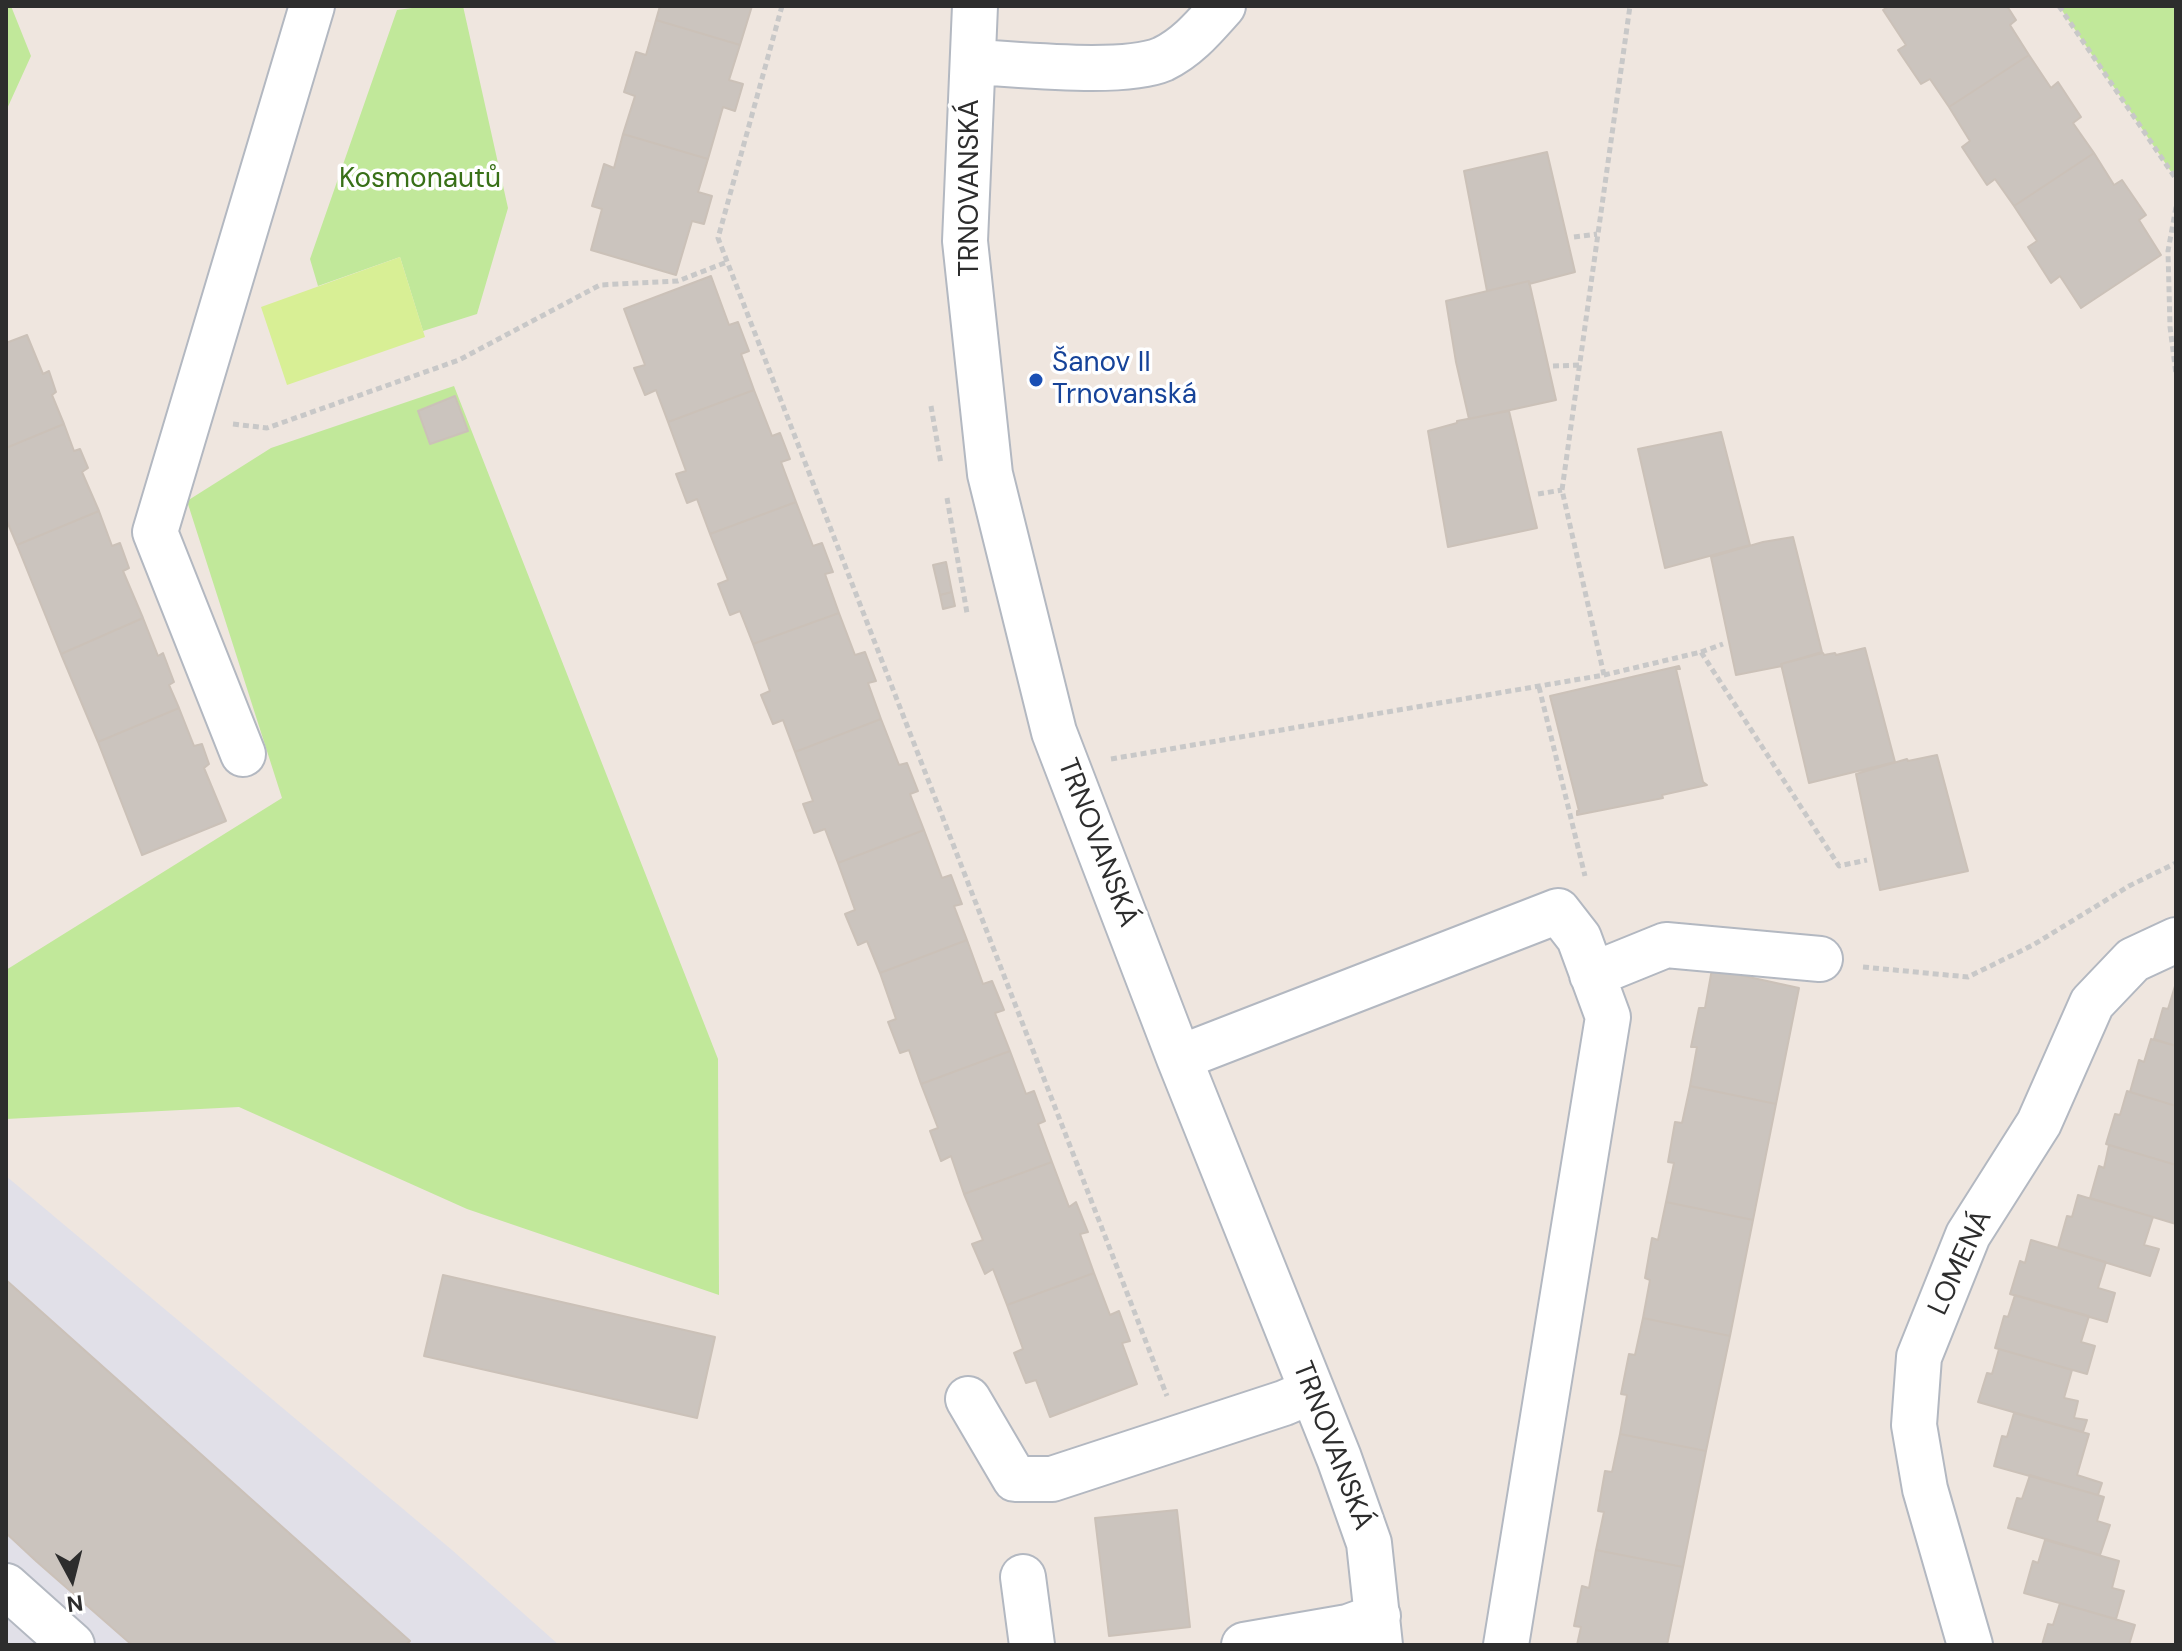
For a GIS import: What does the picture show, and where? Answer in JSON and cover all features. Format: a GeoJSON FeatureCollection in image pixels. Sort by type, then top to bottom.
{"type":"FeatureCollection","features":[{"type":"Feature","properties":{"kind":"street"},"geometry":{"type":"LineString","coordinates":[[243,754],[155,532],[312,6]]}},
{"type":"Feature","properties":{"kind":"street","name":"TRNOVANSKÁ"},"geometry":{"type":"LineString","coordinates":[[975,6],[965,241],[990,474],[1054,732],[1369,1543],[1379,1631]]}},
{"type":"Feature","properties":{"kind":"street"},"geometry":{"type":"LineString","coordinates":[[973,62],[1124,68],[1162,59],[1191,41],[1223,6]]}},
{"type":"Feature","properties":{"kind":"street"},"geometry":{"type":"LineString","coordinates":[[1179,1058],[1558,911],[1579,938],[1608,1017],[1506,1645]]}},
{"type":"Feature","properties":{"kind":"street","name":"LOMENÁ"},"geometry":{"type":"LineString","coordinates":[[1970,1645],[1925,1489],[1914,1425],[1919,1357],[1968,1235],[2039,1123],[2092,1003],[2133,960],[2176,940]]}},
{"type":"Feature","properties":{"kind":"street"},"geometry":{"type":"LineString","coordinates":[[1592,975],[1666,945],[1820,959]]}},
{"type":"Feature","properties":{"kind":"street"},"geometry":{"type":"LineString","coordinates":[[968,1399],[1015,1479],[1052,1479],[1312,1391]]}},
{"type":"Feature","properties":{"kind":"street"},"geometry":{"type":"LineString","coordinates":[[1023,1577],[1032,1645]]}},
{"type":"Feature","properties":{"kind":"street"},"geometry":{"type":"LineString","coordinates":[[6,1586],[72,1645]]}},
{"type":"Feature","properties":{"kind":"street"},"geometry":{"type":"LineString","coordinates":[[1244,1645],[1348,1627],[1379,1631]]}},
{"type":"Feature","properties":{"kind":"path"},"geometry":{"type":"LineString","coordinates":[[782,6],[718,238],[1183,1436]]}},
{"type":"Feature","properties":{"kind":"path"},"geometry":{"type":"LineString","coordinates":[[1604,675],[1562,490],[1630,6]]}},
{"type":"Feature","properties":{"kind":"path"},"geometry":{"type":"LineString","coordinates":[[2059,6],[2176,179]]}},
{"type":"Feature","properties":{"kind":"path"},"geometry":{"type":"LineString","coordinates":[[2176,207],[2168,251],[2170,327],[2176,374]]}},
{"type":"Feature","properties":{"kind":"path"},"geometry":{"type":"LineString","coordinates":[[1574,237],[1597,234]]}},
{"type":"Feature","properties":{"kind":"path"},"geometry":{"type":"LineString","coordinates":[[188,419],[267,428],[459,360],[600,285],[678,281],[727,262]]}},
{"type":"Feature","properties":{"kind":"path"},"geometry":{"type":"LineString","coordinates":[[1553,366],[1580,365]]}},
{"type":"Feature","properties":{"kind":"path"},"geometry":{"type":"LineString","coordinates":[[931,406],[941,465]]}},
{"type":"Feature","properties":{"kind":"path"},"geometry":{"type":"LineString","coordinates":[[1538,494],[1562,490]]}},
{"type":"Feature","properties":{"kind":"path"},"geometry":{"type":"LineString","coordinates":[[946,495],[967,613]]}},
{"type":"Feature","properties":{"kind":"path"},"geometry":{"type":"LineString","coordinates":[[1067,766],[1604,675],[1723,644]]}},
{"type":"Feature","properties":{"kind":"path"},"geometry":{"type":"LineString","coordinates":[[1701,652],[1839,866],[1867,860]]}},
{"type":"Feature","properties":{"kind":"path"},"geometry":{"type":"LineString","coordinates":[[1539,687],[1585,880],[1558,911]]}},
{"type":"Feature","properties":{"kind":"path"},"geometry":{"type":"LineString","coordinates":[[1820,959],[1865,967],[1968,977],[2033,945],[2129,886],[2176,863]]}},
{"type":"Feature","properties":{"kind":"shaded area"},"geometry":{"type":"Polygon","coordinates":[[[6,1176],[452,1550],[559,1645],[6,1645],[6,1176]]]}},
{"type":"Feature","properties":{"kind":"green space"},"geometry":{"type":"Polygon","coordinates":[[[6,6],[11,6],[31,56],[6,111],[6,6]]]}},
{"type":"Feature","properties":{"kind":"green space","name":"Kosmonautů"},"geometry":{"type":"Polygon","coordinates":[[[463,6],[508,208],[477,314],[423,331],[400,257],[318,286],[310,259],[397,10],[463,6]]]}},
{"type":"Feature","properties":{"kind":"green space"},"geometry":{"type":"Polygon","coordinates":[[[2059,6],[2176,6],[2176,179],[2059,6]]]}},
{"type":"Feature","properties":{"kind":"green space"},"geometry":{"type":"Polygon","coordinates":[[[400,257],[425,337],[287,385],[261,307],[400,257]]]}},
{"type":"Feature","properties":{"kind":"green space"},"geometry":{"type":"Polygon","coordinates":[[[454,386],[718,1059],[719,1295],[467,1209],[239,1107],[6,1119],[6,970],[282,798],[187,501],[271,448],[454,386]]]}},
{"type":"Feature","properties":{"kind":"building"},"geometry":{"type":"Polygon","coordinates":[[[660,6],[752,6],[740,45],[656,20],[660,6]]]}},
{"type":"Feature","properties":{"kind":"building"},"geometry":{"type":"Polygon","coordinates":[[[1889,6],[2007,6],[2016,20],[2010,25],[2029,55],[1949,107],[1930,79],[1921,84],[1898,50],[1906,45],[1883,10],[1889,6]]]}},
{"type":"Feature","properties":{"kind":"building"},"geometry":{"type":"Polygon","coordinates":[[[656,20],[740,45],[729,80],[743,84],[735,111],[723,107],[708,159],[623,134],[635,96],[624,92],[636,52],[646,55],[656,20]]]}},
{"type":"Feature","properties":{"kind":"building"},"geometry":{"type":"Polygon","coordinates":[[[2029,55],[2051,88],[2058,82],[2081,117],[2073,123],[2094,153],[2014,206],[1995,179],[1987,185],[1962,147],[1970,141],[1949,107],[2029,55]]]}},
{"type":"Feature","properties":{"kind":"building"},"geometry":{"type":"Polygon","coordinates":[[[623,134],[708,159],[698,192],[712,196],[704,224],[692,221],[676,275],[591,250],[602,209],[592,206],[604,164],[614,168],[623,134]]]}},
{"type":"Feature","properties":{"kind":"building"},"geometry":{"type":"Polygon","coordinates":[[[1547,152],[1575,272],[1487,291],[1464,171],[1547,152]]]}},
{"type":"Feature","properties":{"kind":"building"},"geometry":{"type":"Polygon","coordinates":[[[2094,153],[2114,185],[2122,180],[2146,215],[2139,220],[2161,255],[2081,308],[2060,276],[2051,283],[2028,247],[2037,241],[2014,206],[2094,153]]]}},
{"type":"Feature","properties":{"kind":"building"},"geometry":{"type":"Polygon","coordinates":[[[711,276],[729,325],[738,322],[749,351],[741,354],[754,390],[668,422],[656,390],[645,395],[634,368],[645,365],[624,309],[711,276]]]}},
{"type":"Feature","properties":{"kind":"building"},"geometry":{"type":"Polygon","coordinates":[[[1529,281],[1556,400],[1469,419],[1446,301],[1529,281]]]}},
{"type":"Feature","properties":{"kind":"building"},"geometry":{"type":"Polygon","coordinates":[[[27,335],[43,374],[49,371],[56,392],[52,395],[64,424],[6,448],[6,343],[27,335]]]}},
{"type":"Feature","properties":{"kind":"building"},"geometry":{"type":"Polygon","coordinates":[[[754,390],[772,436],[780,433],[790,459],[781,462],[796,502],[710,534],[697,499],[687,503],[676,474],[686,471],[668,422],[754,390]]]}},
{"type":"Feature","properties":{"kind":"building"},"geometry":{"type":"Polygon","coordinates":[[[455,396],[468,431],[430,444],[418,411],[455,396]]]}},
{"type":"Feature","properties":{"kind":"building"},"geometry":{"type":"Polygon","coordinates":[[[1509,411],[1537,528],[1448,547],[1428,431],[1457,421],[1509,411]]]}},
{"type":"Feature","properties":{"kind":"building"},"geometry":{"type":"Polygon","coordinates":[[[64,424],[74,451],[80,449],[88,468],[82,472],[99,511],[17,545],[6,519],[6,448],[64,424]]]}},
{"type":"Feature","properties":{"kind":"building"},"geometry":{"type":"Polygon","coordinates":[[[1721,432],[1750,545],[1665,568],[1638,449],[1721,432]]]}},
{"type":"Feature","properties":{"kind":"building"},"geometry":{"type":"Polygon","coordinates":[[[796,502],[813,546],[822,543],[833,572],[825,574],[839,613],[753,644],[740,611],[730,615],[718,584],[728,580],[710,534],[796,502]]]}},
{"type":"Feature","properties":{"kind":"building"},"geometry":{"type":"Polygon","coordinates":[[[99,511],[112,546],[120,543],[129,568],[123,571],[143,618],[61,654],[17,545],[99,511]]]}},
{"type":"Feature","properties":{"kind":"building"},"geometry":{"type":"Polygon","coordinates":[[[1793,537],[1822,652],[1782,666],[1736,675],[1711,557],[1793,537]]]}},
{"type":"Feature","properties":{"kind":"building"},"geometry":{"type":"Polygon","coordinates":[[[946,562],[952,592],[940,595],[933,565],[946,562]]]}},
{"type":"Feature","properties":{"kind":"building"},"geometry":{"type":"Polygon","coordinates":[[[952,592],[955,606],[943,609],[940,595],[952,592]]]}},
{"type":"Feature","properties":{"kind":"building"},"geometry":{"type":"Polygon","coordinates":[[[839,613],[855,655],[865,652],[876,681],[868,683],[881,719],[795,752],[783,720],[773,724],[761,695],[770,691],[753,644],[839,613]]]}},
{"type":"Feature","properties":{"kind":"building"},"geometry":{"type":"Polygon","coordinates":[[[143,618],[158,656],[163,653],[174,682],[169,685],[179,708],[98,742],[61,654],[143,618]]]}},
{"type":"Feature","properties":{"kind":"building"},"geometry":{"type":"Polygon","coordinates":[[[1865,648],[1895,762],[1809,783],[1781,664],[1823,653],[1836,655],[1865,648]]]}},
{"type":"Feature","properties":{"kind":"building"},"geometry":{"type":"Polygon","coordinates":[[[1679,666],[1680,669],[1676,669],[1703,782],[1707,785],[1662,795],[1663,798],[1577,815],[1579,811],[1550,696],[1679,666]]]}},
{"type":"Feature","properties":{"kind":"building"},"geometry":{"type":"Polygon","coordinates":[[[179,708],[194,746],[202,744],[209,764],[204,768],[226,821],[142,855],[98,742],[179,708]]]}},
{"type":"Feature","properties":{"kind":"building"},"geometry":{"type":"Polygon","coordinates":[[[881,719],[899,765],[907,763],[918,791],[910,794],[924,830],[838,863],[825,829],[814,833],[803,804],[813,801],[795,752],[881,719]]]}},
{"type":"Feature","properties":{"kind":"building"},"geometry":{"type":"Polygon","coordinates":[[[1937,755],[1968,871],[1880,890],[1856,774],[1907,759],[1937,755]]]}},
{"type":"Feature","properties":{"kind":"building"},"geometry":{"type":"Polygon","coordinates":[[[924,830],[942,878],[951,875],[962,904],[954,906],[967,940],[880,973],[867,941],[858,945],[845,914],[855,910],[838,863],[924,830]]]}},
{"type":"Feature","properties":{"kind":"building"},"geometry":{"type":"Polygon","coordinates":[[[967,940],[983,984],[992,981],[1004,1010],[995,1013],[1010,1051],[921,1084],[909,1050],[900,1053],[888,1022],[896,1019],[880,973],[967,940]]]}},
{"type":"Feature","properties":{"kind":"building"},"geometry":{"type":"Polygon","coordinates":[[[1712,969],[1799,988],[1776,1104],[1690,1086],[1697,1047],[1691,1047],[1699,1008],[1705,1008],[1712,969]]]}},
{"type":"Feature","properties":{"kind":"building"},"geometry":{"type":"Polygon","coordinates":[[[2175,986],[2176,1046],[2154,1039],[2163,1008],[2168,1009],[2175,986]]]}},
{"type":"Feature","properties":{"kind":"building"},"geometry":{"type":"Polygon","coordinates":[[[2151,1039],[2176,1046],[2176,1106],[2130,1092],[2139,1060],[2144,1062],[2151,1039]]]}},
{"type":"Feature","properties":{"kind":"building"},"geometry":{"type":"Polygon","coordinates":[[[1010,1051],[1026,1094],[1034,1091],[1045,1121],[1038,1124],[1052,1162],[964,1194],[951,1156],[941,1161],[930,1131],[938,1128],[921,1084],[1010,1051]]]}},
{"type":"Feature","properties":{"kind":"building"},"geometry":{"type":"Polygon","coordinates":[[[1690,1086],[1776,1104],[1753,1220],[1666,1202],[1674,1163],[1668,1162],[1675,1122],[1682,1123],[1690,1086]]]}},
{"type":"Feature","properties":{"kind":"building"},"geometry":{"type":"Polygon","coordinates":[[[2127,1091],[2176,1106],[2176,1165],[2106,1144],[2115,1114],[2120,1115],[2127,1091]]]}},
{"type":"Feature","properties":{"kind":"building"},"geometry":{"type":"Polygon","coordinates":[[[2109,1145],[2176,1165],[2176,1224],[2090,1198],[2099,1166],[2104,1168],[2109,1145]]]}},
{"type":"Feature","properties":{"kind":"building"},"geometry":{"type":"Polygon","coordinates":[[[1052,1162],[1069,1207],[1076,1202],[1088,1232],[1080,1234],[1094,1273],[1007,1305],[993,1269],[985,1274],[972,1244],[983,1240],[964,1194],[1052,1162]]]}},
{"type":"Feature","properties":{"kind":"building"},"geometry":{"type":"Polygon","coordinates":[[[2078,1195],[2153,1217],[2144,1245],[2159,1249],[2150,1276],[2058,1248],[2067,1216],[2072,1217],[2078,1195]]]}},
{"type":"Feature","properties":{"kind":"building"},"geometry":{"type":"Polygon","coordinates":[[[1666,1202],[1753,1220],[1730,1336],[1643,1318],[1650,1280],[1645,1278],[1652,1238],[1658,1240],[1666,1202]]]}},
{"type":"Feature","properties":{"kind":"building"},"geometry":{"type":"Polygon","coordinates":[[[2031,1240],[2106,1262],[2098,1288],[2115,1293],[2107,1322],[2010,1294],[2020,1261],[2025,1263],[2031,1240]]]}},
{"type":"Feature","properties":{"kind":"building"},"geometry":{"type":"Polygon","coordinates":[[[1094,1273],[1110,1315],[1119,1311],[1130,1341],[1122,1343],[1137,1384],[1050,1417],[1036,1380],[1026,1383],[1014,1353],[1023,1349],[1007,1305],[1094,1273]]]}},
{"type":"Feature","properties":{"kind":"building"},"geometry":{"type":"Polygon","coordinates":[[[443,1275],[715,1337],[697,1418],[424,1356],[443,1275]]]}},
{"type":"Feature","properties":{"kind":"building"},"geometry":{"type":"Polygon","coordinates":[[[6,1280],[410,1641],[406,1645],[132,1645],[36,1561],[6,1533],[6,1280]]]}},
{"type":"Feature","properties":{"kind":"building"},"geometry":{"type":"Polygon","coordinates":[[[2015,1295],[2089,1316],[2081,1342],[2095,1346],[2087,1374],[1995,1348],[2004,1316],[2008,1317],[2015,1295]]]}},
{"type":"Feature","properties":{"kind":"building"},"geometry":{"type":"Polygon","coordinates":[[[1643,1318],[1730,1336],[1706,1451],[1620,1434],[1627,1395],[1621,1394],[1629,1354],[1635,1355],[1643,1318]]]}},
{"type":"Feature","properties":{"kind":"building"},"geometry":{"type":"Polygon","coordinates":[[[1999,1349],[2072,1370],[2064,1398],[2078,1401],[2074,1418],[2087,1420],[2083,1432],[1978,1402],[1987,1373],[1992,1374],[1999,1349]]]}},
{"type":"Feature","properties":{"kind":"building"},"geometry":{"type":"Polygon","coordinates":[[[2014,1413],[2089,1434],[2077,1475],[2102,1483],[2098,1495],[1994,1466],[2002,1436],[2007,1437],[2014,1413]]]}},
{"type":"Feature","properties":{"kind":"building"},"geometry":{"type":"Polygon","coordinates":[[[1620,1434],[1706,1451],[1683,1567],[1596,1550],[1604,1512],[1598,1511],[1605,1471],[1612,1472],[1620,1434]]]}},
{"type":"Feature","properties":{"kind":"building"},"geometry":{"type":"Polygon","coordinates":[[[2030,1475],[2104,1497],[2097,1521],[2110,1525],[2100,1555],[2008,1528],[2017,1498],[2022,1499],[2030,1475]]]}},
{"type":"Feature","properties":{"kind":"building"},"geometry":{"type":"Polygon","coordinates":[[[1177,1510],[1190,1627],[1109,1636],[1095,1518],[1177,1510]]]}},
{"type":"Feature","properties":{"kind":"building"},"geometry":{"type":"Polygon","coordinates":[[[2045,1540],[2119,1561],[2112,1588],[2124,1591],[2116,1619],[2024,1593],[2033,1561],[2038,1563],[2045,1540]]]}},
{"type":"Feature","properties":{"kind":"building"},"geometry":{"type":"Polygon","coordinates":[[[1596,1550],[1683,1567],[1667,1645],[1577,1645],[1581,1627],[1574,1626],[1582,1586],[1589,1588],[1596,1550]]]}},
{"type":"Feature","properties":{"kind":"building"},"geometry":{"type":"Polygon","coordinates":[[[2060,1603],[2135,1625],[2129,1645],[2042,1645],[2048,1624],[2053,1625],[2060,1603]]]}},
{"type":"Feature","properties":{"kind":"place","name":"Šanov II Trnovanská"},"geometry":{"type":"Point","coordinates":[1036,380]}}]}
